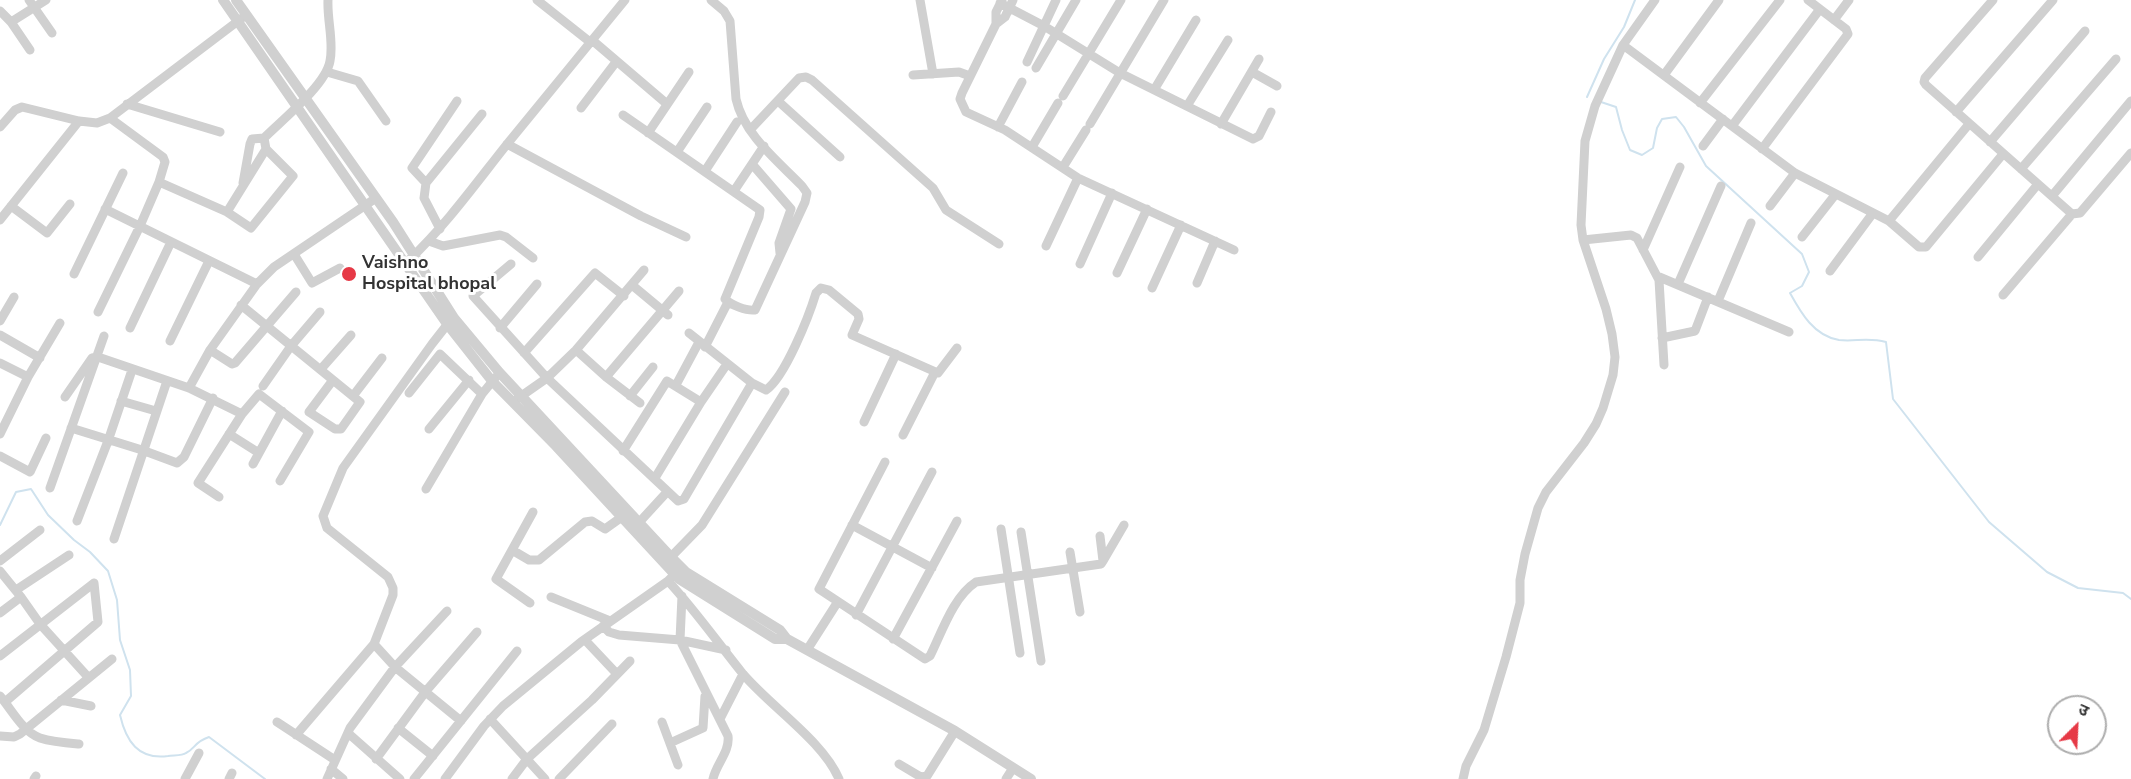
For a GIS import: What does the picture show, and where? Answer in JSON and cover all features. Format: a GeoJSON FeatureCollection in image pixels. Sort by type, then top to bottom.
{"type":"FeatureCollection","features":[{"type":"Feature","properties":{"kind":"street"},"geometry":{"type":"LineString","coordinates":[[29,0],[52,33]]}},
{"type":"Feature","properties":{"kind":"street"},"geometry":{"type":"LineString","coordinates":[[11,22],[46,0]]}},
{"type":"Feature","properties":{"kind":"street"},"geometry":{"type":"LineString","coordinates":[[223,0],[242,17],[301,101],[376,198],[415,254],[451,321]]}},
{"type":"Feature","properties":{"kind":"street"},"geometry":{"type":"LineString","coordinates":[[236,0],[242,17]]}},
{"type":"Feature","properties":{"kind":"street"},"geometry":{"type":"LineString","coordinates":[[243,187],[252,139],[264,138],[327,72],[331,59],[328,0]]}},
{"type":"Feature","properties":{"kind":"street"},"geometry":{"type":"LineString","coordinates":[[537,0],[667,104]]}},
{"type":"Feature","properties":{"kind":"street"},"geometry":{"type":"LineString","coordinates":[[623,116],[758,207],[760,212],[726,296],[728,302],[750,311],[755,310],[805,202],[807,193],[750,130],[736,99],[730,21],[724,11],[711,0]]}},
{"type":"Feature","properties":{"kind":"street"},"geometry":{"type":"LineString","coordinates":[[920,0],[933,74]]}},
{"type":"Feature","properties":{"kind":"street"},"geometry":{"type":"LineString","coordinates":[[1027,62],[1056,0]]}},
{"type":"Feature","properties":{"kind":"street"},"geometry":{"type":"LineString","coordinates":[[1036,68],[1076,0]]}},
{"type":"Feature","properties":{"kind":"street"},"geometry":{"type":"LineString","coordinates":[[1032,147],[1121,0]]}},
{"type":"Feature","properties":{"kind":"street"},"geometry":{"type":"LineString","coordinates":[[1063,167],[1164,0]]}},
{"type":"Feature","properties":{"kind":"street"},"geometry":{"type":"LineString","coordinates":[[1463,779],[1466,766],[1484,730],[1506,657],[1520,603],[1520,580],[1525,554],[1538,508],[1546,492],[1596,424],[1604,408],[1613,375],[1615,357],[1612,334],[1583,240],[1581,225],[1586,141],[1595,106],[1623,45],[1655,0]]}},
{"type":"Feature","properties":{"kind":"street"},"geometry":{"type":"LineString","coordinates":[[1700,103],[1780,0]]}},
{"type":"Feature","properties":{"kind":"street"},"geometry":{"type":"LineString","coordinates":[[1762,149],[1847,35],[1846,29],[1808,0]]}},
{"type":"Feature","properties":{"kind":"street"},"geometry":{"type":"LineString","coordinates":[[1834,20],[1849,0]]}},
{"type":"Feature","properties":{"kind":"street"},"geometry":{"type":"LineString","coordinates":[[1993,0],[1924,80],[1926,85],[1969,124],[2072,214]]}},
{"type":"Feature","properties":{"kind":"street"},"geometry":{"type":"LineString","coordinates":[[1956,112],[2053,0]]}},
{"type":"Feature","properties":{"kind":"street"},"geometry":{"type":"LineString","coordinates":[[406,262],[440,229],[624,1]]}},
{"type":"Feature","properties":{"kind":"street"},"geometry":{"type":"LineString","coordinates":[[1664,75],[1720,1]]}},
{"type":"Feature","properties":{"kind":"street"},"geometry":{"type":"LineString","coordinates":[[1234,250],[1078,178],[1032,147],[966,112],[960,99],[969,76],[996,24],[996,12],[1006,3],[1120,73],[1253,139],[1259,136],[1271,112]]}},
{"type":"Feature","properties":{"kind":"street"},"geometry":{"type":"LineString","coordinates":[[1732,126],[1820,9]]}},
{"type":"Feature","properties":{"kind":"street"},"geometry":{"type":"LineString","coordinates":[[0,11],[11,22],[30,50]]}},
{"type":"Feature","properties":{"kind":"street"},"geometry":{"type":"LineString","coordinates":[[0,127],[15,110],[22,107],[79,121],[98,123],[110,118],[242,17]]}},
{"type":"Feature","properties":{"kind":"street"},"geometry":{"type":"LineString","coordinates":[[1154,90],[1196,20]]}},
{"type":"Feature","properties":{"kind":"street"},"geometry":{"type":"LineString","coordinates":[[1990,141],[2085,32]]}},
{"type":"Feature","properties":{"kind":"street"},"geometry":{"type":"LineString","coordinates":[[1187,106],[1228,40]]}},
{"type":"Feature","properties":{"kind":"street"},"geometry":{"type":"LineString","coordinates":[[1623,45],[1795,173],[1889,221],[1919,247],[1926,247],[2003,154]]}},
{"type":"Feature","properties":{"kind":"street"},"geometry":{"type":"LineString","coordinates":[[1221,124],[1259,59]]}},
{"type":"Feature","properties":{"kind":"street"},"geometry":{"type":"LineString","coordinates":[[2021,169],[2116,59]]}},
{"type":"Feature","properties":{"kind":"street"},"geometry":{"type":"LineString","coordinates":[[581,108],[616,62]]}},
{"type":"Feature","properties":{"kind":"street"},"geometry":{"type":"LineString","coordinates":[[327,72],[358,81],[386,121]]}},
{"type":"Feature","properties":{"kind":"street"},"geometry":{"type":"LineString","coordinates":[[648,133],[688,72]]}},
{"type":"Feature","properties":{"kind":"street"},"geometry":{"type":"LineString","coordinates":[[913,75],[959,72],[969,76]]}},
{"type":"Feature","properties":{"kind":"street"},"geometry":{"type":"LineString","coordinates":[[1252,72],[1277,86]]}},
{"type":"Feature","properties":{"kind":"street"},"geometry":{"type":"LineString","coordinates":[[750,130],[802,76],[812,80],[933,188],[946,210],[999,244]]}},
{"type":"Feature","properties":{"kind":"street"},"geometry":{"type":"LineString","coordinates":[[998,127],[1022,82]]}},
{"type":"Feature","properties":{"kind":"street"},"geometry":{"type":"LineString","coordinates":[[301,101],[366,205],[451,321],[496,377],[668,561],[682,596],[743,674],[777,710],[824,753],[833,764],[839,779]]}},
{"type":"Feature","properties":{"kind":"street"},"geometry":{"type":"LineString","coordinates":[[426,183],[412,168],[457,101]]}},
{"type":"Feature","properties":{"kind":"street"},"geometry":{"type":"LineString","coordinates":[[777,101],[840,157]]}},
{"type":"Feature","properties":{"kind":"street"},"geometry":{"type":"LineString","coordinates":[[2052,196],[2131,101]]}},
{"type":"Feature","properties":{"kind":"street"},"geometry":{"type":"LineString","coordinates":[[127,104],[220,132]]}},
{"type":"Feature","properties":{"kind":"street"},"geometry":{"type":"LineString","coordinates":[[677,152],[707,107]]}},
{"type":"Feature","properties":{"kind":"street"},"geometry":{"type":"LineString","coordinates":[[440,229],[426,205],[424,193],[426,183],[482,114]]}},
{"type":"Feature","properties":{"kind":"street"},"geometry":{"type":"LineString","coordinates":[[98,312],[140,226],[165,162],[163,157],[110,118]]}},
{"type":"Feature","properties":{"kind":"street"},"geometry":{"type":"LineString","coordinates":[[1703,146],[1723,119]]}},
{"type":"Feature","properties":{"kind":"street"},"geometry":{"type":"LineString","coordinates":[[0,220],[79,121]]}},
{"type":"Feature","properties":{"kind":"street"},"geometry":{"type":"LineString","coordinates":[[705,171],[737,122]]}},
{"type":"Feature","properties":{"kind":"street"},"geometry":{"type":"LineString","coordinates":[[1889,221],[1969,124]]}},
{"type":"Feature","properties":{"kind":"street"},"geometry":{"type":"LineString","coordinates":[[159,182],[227,212],[251,228],[293,176],[266,149],[264,138]]}},
{"type":"Feature","properties":{"kind":"street"},"geometry":{"type":"LineString","coordinates":[[507,144],[641,216],[686,237]]}},
{"type":"Feature","properties":{"kind":"street"},"geometry":{"type":"LineString","coordinates":[[734,191],[764,146]]}},
{"type":"Feature","properties":{"kind":"street"},"geometry":{"type":"LineString","coordinates":[[227,212],[266,149]]}},
{"type":"Feature","properties":{"kind":"street"},"geometry":{"type":"LineString","coordinates":[[2003,295],[2072,214],[2080,213],[2131,153]]}},
{"type":"Feature","properties":{"kind":"street"},"geometry":{"type":"LineString","coordinates":[[752,164],[791,209],[780,243],[781,255]]}},
{"type":"Feature","properties":{"kind":"street"},"geometry":{"type":"LineString","coordinates":[[1643,250],[1680,167]]}},
{"type":"Feature","properties":{"kind":"street"},"geometry":{"type":"LineString","coordinates":[[74,274],[123,173]]}},
{"type":"Feature","properties":{"kind":"street"},"geometry":{"type":"LineString","coordinates":[[1770,206],[1795,173]]}},
{"type":"Feature","properties":{"kind":"street"},"geometry":{"type":"LineString","coordinates":[[1046,246],[1078,178]]}},
{"type":"Feature","properties":{"kind":"street"},"geometry":{"type":"LineString","coordinates":[[1978,257],[2038,184]]}},
{"type":"Feature","properties":{"kind":"street"},"geometry":{"type":"LineString","coordinates":[[1678,284],[1721,186]]}},
{"type":"Feature","properties":{"kind":"street"},"geometry":{"type":"LineString","coordinates":[[1080,264],[1112,193]]}},
{"type":"Feature","properties":{"kind":"street"},"geometry":{"type":"LineString","coordinates":[[1802,237],[1835,195]]}},
{"type":"Feature","properties":{"kind":"street"},"geometry":{"type":"LineString","coordinates":[[189,388],[210,350],[257,284],[274,267],[376,198]]}},
{"type":"Feature","properties":{"kind":"street"},"geometry":{"type":"LineString","coordinates":[[11,206],[47,232],[70,204]]}},
{"type":"Feature","properties":{"kind":"street"},"geometry":{"type":"LineString","coordinates":[[105,209],[257,284]]}},
{"type":"Feature","properties":{"kind":"street"},"geometry":{"type":"LineString","coordinates":[[1117,273],[1147,209]]}},
{"type":"Feature","properties":{"kind":"street"},"geometry":{"type":"LineString","coordinates":[[1830,271],[1874,213]]}},
{"type":"Feature","properties":{"kind":"street"},"geometry":{"type":"LineString","coordinates":[[1718,301],[1751,223]]}},
{"type":"Feature","properties":{"kind":"street"},"geometry":{"type":"LineString","coordinates":[[1152,288],[1181,225]]}},
{"type":"Feature","properties":{"kind":"street"},"geometry":{"type":"LineString","coordinates":[[429,241],[443,246],[500,235],[506,237],[532,258]]}},
{"type":"Feature","properties":{"kind":"street"},"geometry":{"type":"LineString","coordinates":[[1583,240],[1631,235],[1637,238],[1659,280],[1664,364]]}},
{"type":"Feature","properties":{"kind":"street"},"geometry":{"type":"LineString","coordinates":[[1197,283],[1215,241]]}},
{"type":"Feature","properties":{"kind":"street"},"geometry":{"type":"LineString","coordinates":[[130,328],[171,242]]}},
{"type":"Feature","properties":{"kind":"street"},"geometry":{"type":"LineString","coordinates":[[294,254],[312,283],[340,268]]}},
{"type":"Feature","properties":{"kind":"street"},"geometry":{"type":"LineString","coordinates":[[170,341],[209,261]]}},
{"type":"Feature","properties":{"kind":"street"},"geometry":{"type":"LineString","coordinates":[[511,264],[473,296],[547,378],[679,501],[684,499],[752,383]]}},
{"type":"Feature","properties":{"kind":"street"},"geometry":{"type":"LineString","coordinates":[[517,399],[547,378],[576,350],[644,270]]}},
{"type":"Feature","properties":{"kind":"street"},"geometry":{"type":"LineString","coordinates":[[524,353],[595,273],[624,296]]}},
{"type":"Feature","properties":{"kind":"street"},"geometry":{"type":"LineString","coordinates":[[1657,276],[1789,332]]}},
{"type":"Feature","properties":{"kind":"street"},"geometry":{"type":"LineString","coordinates":[[500,328],[537,284]]}},
{"type":"Feature","properties":{"kind":"street"},"geometry":{"type":"LineString","coordinates":[[632,285],[665,313]]}},
{"type":"Feature","properties":{"kind":"street"},"geometry":{"type":"LineString","coordinates":[[689,333],[752,383],[766,390],[772,386],[794,348],[816,293],[821,288],[829,290],[858,314],[859,319],[852,335],[935,372],[938,373],[957,348]]}},
{"type":"Feature","properties":{"kind":"street"},"geometry":{"type":"LineString","coordinates":[[606,377],[665,313],[678,291]]}},
{"type":"Feature","properties":{"kind":"street"},"geometry":{"type":"LineString","coordinates":[[210,350],[232,364],[235,363],[296,292]]}},
{"type":"Feature","properties":{"kind":"street"},"geometry":{"type":"LineString","coordinates":[[0,321],[14,297]]}},
{"type":"Feature","properties":{"kind":"street"},"geometry":{"type":"LineString","coordinates":[[1662,338],[1695,331],[1708,297]]}},
{"type":"Feature","properties":{"kind":"street"},"geometry":{"type":"LineString","coordinates":[[675,385],[728,302]]}},
{"type":"Feature","properties":{"kind":"street"},"geometry":{"type":"LineString","coordinates":[[241,305],[360,402],[341,429],[335,429],[309,412],[333,380]]}},
{"type":"Feature","properties":{"kind":"street"},"geometry":{"type":"LineString","coordinates":[[262,386],[291,346],[320,312]]}},
{"type":"Feature","properties":{"kind":"street"},"geometry":{"type":"LineString","coordinates":[[296,735],[374,644],[393,595],[391,582],[384,572],[327,528],[323,516],[343,468],[451,321]]}},
{"type":"Feature","properties":{"kind":"street"},"geometry":{"type":"LineString","coordinates":[[0,434],[28,377],[60,323]]}},
{"type":"Feature","properties":{"kind":"street"},"geometry":{"type":"LineString","coordinates":[[0,335],[40,358]]}},
{"type":"Feature","properties":{"kind":"street"},"geometry":{"type":"LineString","coordinates":[[321,369],[351,335]]}},
{"type":"Feature","properties":{"kind":"street"},"geometry":{"type":"LineString","coordinates":[[50,488],[104,336]]}},
{"type":"Feature","properties":{"kind":"street"},"geometry":{"type":"LineString","coordinates":[[576,350],[640,403]]}},
{"type":"Feature","properties":{"kind":"street"},"geometry":{"type":"LineString","coordinates":[[408,393],[440,354],[482,394]]}},
{"type":"Feature","properties":{"kind":"street"},"geometry":{"type":"LineString","coordinates":[[864,422],[896,354]]}},
{"type":"Feature","properties":{"kind":"street"},"geometry":{"type":"LineString","coordinates":[[65,397],[92,358],[98,357],[189,388],[242,414]]}},
{"type":"Feature","properties":{"kind":"street"},"geometry":{"type":"LineString","coordinates":[[353,396],[382,358]]}},
{"type":"Feature","properties":{"kind":"street"},"geometry":{"type":"LineString","coordinates":[[0,363],[28,377]]}},
{"type":"Feature","properties":{"kind":"street"},"geometry":{"type":"LineString","coordinates":[[655,478],[727,364]]}},
{"type":"Feature","properties":{"kind":"street"},"geometry":{"type":"LineString","coordinates":[[630,396],[653,368]]}},
{"type":"Feature","properties":{"kind":"street"},"geometry":{"type":"LineString","coordinates":[[77,521],[132,370]]}},
{"type":"Feature","properties":{"kind":"street"},"geometry":{"type":"LineString","coordinates":[[903,435],[935,372]]}},
{"type":"Feature","properties":{"kind":"street"},"geometry":{"type":"LineString","coordinates":[[426,489],[482,394],[496,377]]}},
{"type":"Feature","properties":{"kind":"street"},"geometry":{"type":"LineString","coordinates":[[429,429],[469,380]]}},
{"type":"Feature","properties":{"kind":"street"},"geometry":{"type":"LineString","coordinates":[[114,539],[167,381]]}},
{"type":"Feature","properties":{"kind":"street"},"geometry":{"type":"LineString","coordinates":[[623,450],[667,381],[701,402]]}},
{"type":"Feature","properties":{"kind":"street"},"geometry":{"type":"LineString","coordinates":[[668,561],[702,525],[785,392]]}},
{"type":"Feature","properties":{"kind":"street"},"geometry":{"type":"LineString","coordinates":[[219,497],[198,483],[242,414],[259,394],[307,430],[309,434],[280,481]]}},
{"type":"Feature","properties":{"kind":"street"},"geometry":{"type":"LineString","coordinates":[[70,428],[142,450],[177,464],[184,457],[213,398]]}},
{"type":"Feature","properties":{"kind":"street"},"geometry":{"type":"LineString","coordinates":[[121,401],[156,411]]}},
{"type":"Feature","properties":{"kind":"street"},"geometry":{"type":"LineString","coordinates":[[253,464],[282,411]]}},
{"type":"Feature","properties":{"kind":"street"},"geometry":{"type":"LineString","coordinates":[[229,434],[259,453]]}},
{"type":"Feature","properties":{"kind":"street"},"geometry":{"type":"LineString","coordinates":[[0,456],[30,472],[46,438]]}},
{"type":"Feature","properties":{"kind":"street"},"geometry":{"type":"LineString","coordinates":[[885,462],[819,586],[821,592],[922,658],[928,659],[959,599],[969,586],[976,582],[1096,565],[1103,561],[1124,525]]}},
{"type":"Feature","properties":{"kind":"street"},"geometry":{"type":"LineString","coordinates":[[856,615],[932,472]]}},
{"type":"Feature","properties":{"kind":"street"},"geometry":{"type":"LineString","coordinates":[[636,526],[667,492]]}},
{"type":"Feature","properties":{"kind":"street"},"geometry":{"type":"LineString","coordinates":[[530,603],[496,579],[533,512]]}},
{"type":"Feature","properties":{"kind":"street"},"geometry":{"type":"LineString","coordinates":[[512,550],[530,560],[539,560],[585,522],[592,521],[604,529],[626,514]]}},
{"type":"Feature","properties":{"kind":"street"},"geometry":{"type":"LineString","coordinates":[[893,639],[957,521]]}},
{"type":"Feature","properties":{"kind":"street"},"geometry":{"type":"LineString","coordinates":[[852,525],[932,568]]}},
{"type":"Feature","properties":{"kind":"street"},"geometry":{"type":"LineString","coordinates":[[1001,529],[1020,653]]}},
{"type":"Feature","properties":{"kind":"street"},"geometry":{"type":"LineString","coordinates":[[0,561],[40,530]]}},
{"type":"Feature","properties":{"kind":"street"},"geometry":{"type":"LineString","coordinates":[[1021,532],[1041,661]]}},
{"type":"Feature","properties":{"kind":"street"},"geometry":{"type":"LineString","coordinates":[[1100,536],[1103,561]]}},
{"type":"Feature","properties":{"kind":"street"},"geometry":{"type":"LineString","coordinates":[[1070,552],[1080,612]]}},
{"type":"Feature","properties":{"kind":"street"},"geometry":{"type":"LineString","coordinates":[[0,613],[19,594],[69,555]]}},
{"type":"Feature","properties":{"kind":"street"},"geometry":{"type":"LineString","coordinates":[[0,571],[39,624],[88,677]]}},
{"type":"Feature","properties":{"kind":"street"},"geometry":{"type":"LineString","coordinates":[[445,779],[490,719],[503,706],[585,639],[674,574]]}},
{"type":"Feature","properties":{"kind":"street"},"geometry":{"type":"LineString","coordinates":[[674,574],[775,639],[787,639],[955,731],[1031,779]]}},
{"type":"Feature","properties":{"kind":"street"},"geometry":{"type":"LineString","coordinates":[[0,657],[39,624],[94,583],[98,622],[3,699],[27,729],[42,739],[79,744]]}},
{"type":"Feature","properties":{"kind":"street"},"geometry":{"type":"LineString","coordinates":[[682,596],[680,640],[729,741],[713,779]]}},
{"type":"Feature","properties":{"kind":"street"},"geometry":{"type":"LineString","coordinates":[[551,597],[606,623],[609,632],[619,635],[680,640],[726,650]]}},
{"type":"Feature","properties":{"kind":"street"},"geometry":{"type":"LineString","coordinates":[[807,650],[837,603]]}},
{"type":"Feature","properties":{"kind":"street"},"geometry":{"type":"LineString","coordinates":[[327,779],[348,733],[395,667],[447,611]]}},
{"type":"Feature","properties":{"kind":"street"},"geometry":{"type":"LineString","coordinates":[[376,759],[426,691],[477,632]]}},
{"type":"Feature","properties":{"kind":"street"},"geometry":{"type":"LineString","coordinates":[[585,639],[617,674]]}},
{"type":"Feature","properties":{"kind":"street"},"geometry":{"type":"LineString","coordinates":[[374,644],[395,667],[461,721]]}},
{"type":"Feature","properties":{"kind":"street"},"geometry":{"type":"LineString","coordinates":[[414,779],[517,651]]}},
{"type":"Feature","properties":{"kind":"street"},"geometry":{"type":"LineString","coordinates":[[0,736],[14,737],[27,729],[112,659]]}},
{"type":"Feature","properties":{"kind":"street"},"geometry":{"type":"LineString","coordinates":[[512,779],[527,759],[630,661]]}},
{"type":"Feature","properties":{"kind":"street"},"geometry":{"type":"LineString","coordinates":[[720,719],[743,674]]}},
{"type":"Feature","properties":{"kind":"street"},"geometry":{"type":"LineString","coordinates":[[670,743],[703,728],[705,693]]}},
{"type":"Feature","properties":{"kind":"street"},"geometry":{"type":"LineString","coordinates":[[61,700],[91,706]]}},
{"type":"Feature","properties":{"kind":"street"},"geometry":{"type":"LineString","coordinates":[[490,719],[545,779]]}},
{"type":"Feature","properties":{"kind":"street"},"geometry":{"type":"LineString","coordinates":[[277,722],[333,764],[343,779]]}},
{"type":"Feature","properties":{"kind":"street"},"geometry":{"type":"LineString","coordinates":[[662,722],[678,765]]}},
{"type":"Feature","properties":{"kind":"street"},"geometry":{"type":"LineString","coordinates":[[559,779],[612,724]]}},
{"type":"Feature","properties":{"kind":"street"},"geometry":{"type":"LineString","coordinates":[[398,728],[433,756]]}},
{"type":"Feature","properties":{"kind":"street"},"geometry":{"type":"LineString","coordinates":[[898,764],[921,777],[927,776],[955,731]]}},
{"type":"Feature","properties":{"kind":"street"},"geometry":{"type":"LineString","coordinates":[[348,733],[400,779]]}},
{"type":"Feature","properties":{"kind":"street"},"geometry":{"type":"LineString","coordinates":[[185,779],[199,753]]}},
{"type":"Feature","properties":{"kind":"street"},"geometry":{"type":"LineString","coordinates":[[1006,779],[1013,768]]}},
{"type":"Feature","properties":{"kind":"waterway"},"geometry":{"type":"LineString","coordinates":[[1587,97],[1604,59],[1624,27],[1635,0]]}},
{"type":"Feature","properties":{"kind":"waterway"},"geometry":{"type":"LineString","coordinates":[[1601,102],[1616,107],[1630,150],[1642,155],[1653,148],[1657,128],[1662,119],[1676,117],[1706,166],[1802,254],[1809,272],[1802,286],[1790,293],[1809,323],[1830,338],[1886,342],[1893,399],[1989,522],[2047,572],[2078,588],[2123,593],[2131,599]]}},
{"type":"Feature","properties":{"kind":"waterway"},"geometry":{"type":"LineString","coordinates":[[0,525],[16,492],[31,489],[48,515],[108,571],[117,600],[120,640],[130,670],[131,696],[120,715],[126,733],[135,747],[149,755],[180,755],[209,737],[265,779]]}},
{"type":"Feature","properties":{"kind":"place","name":"Vaishno Hospital bhopal"},"geometry":{"type":"Point","coordinates":[349,274]}}]}
